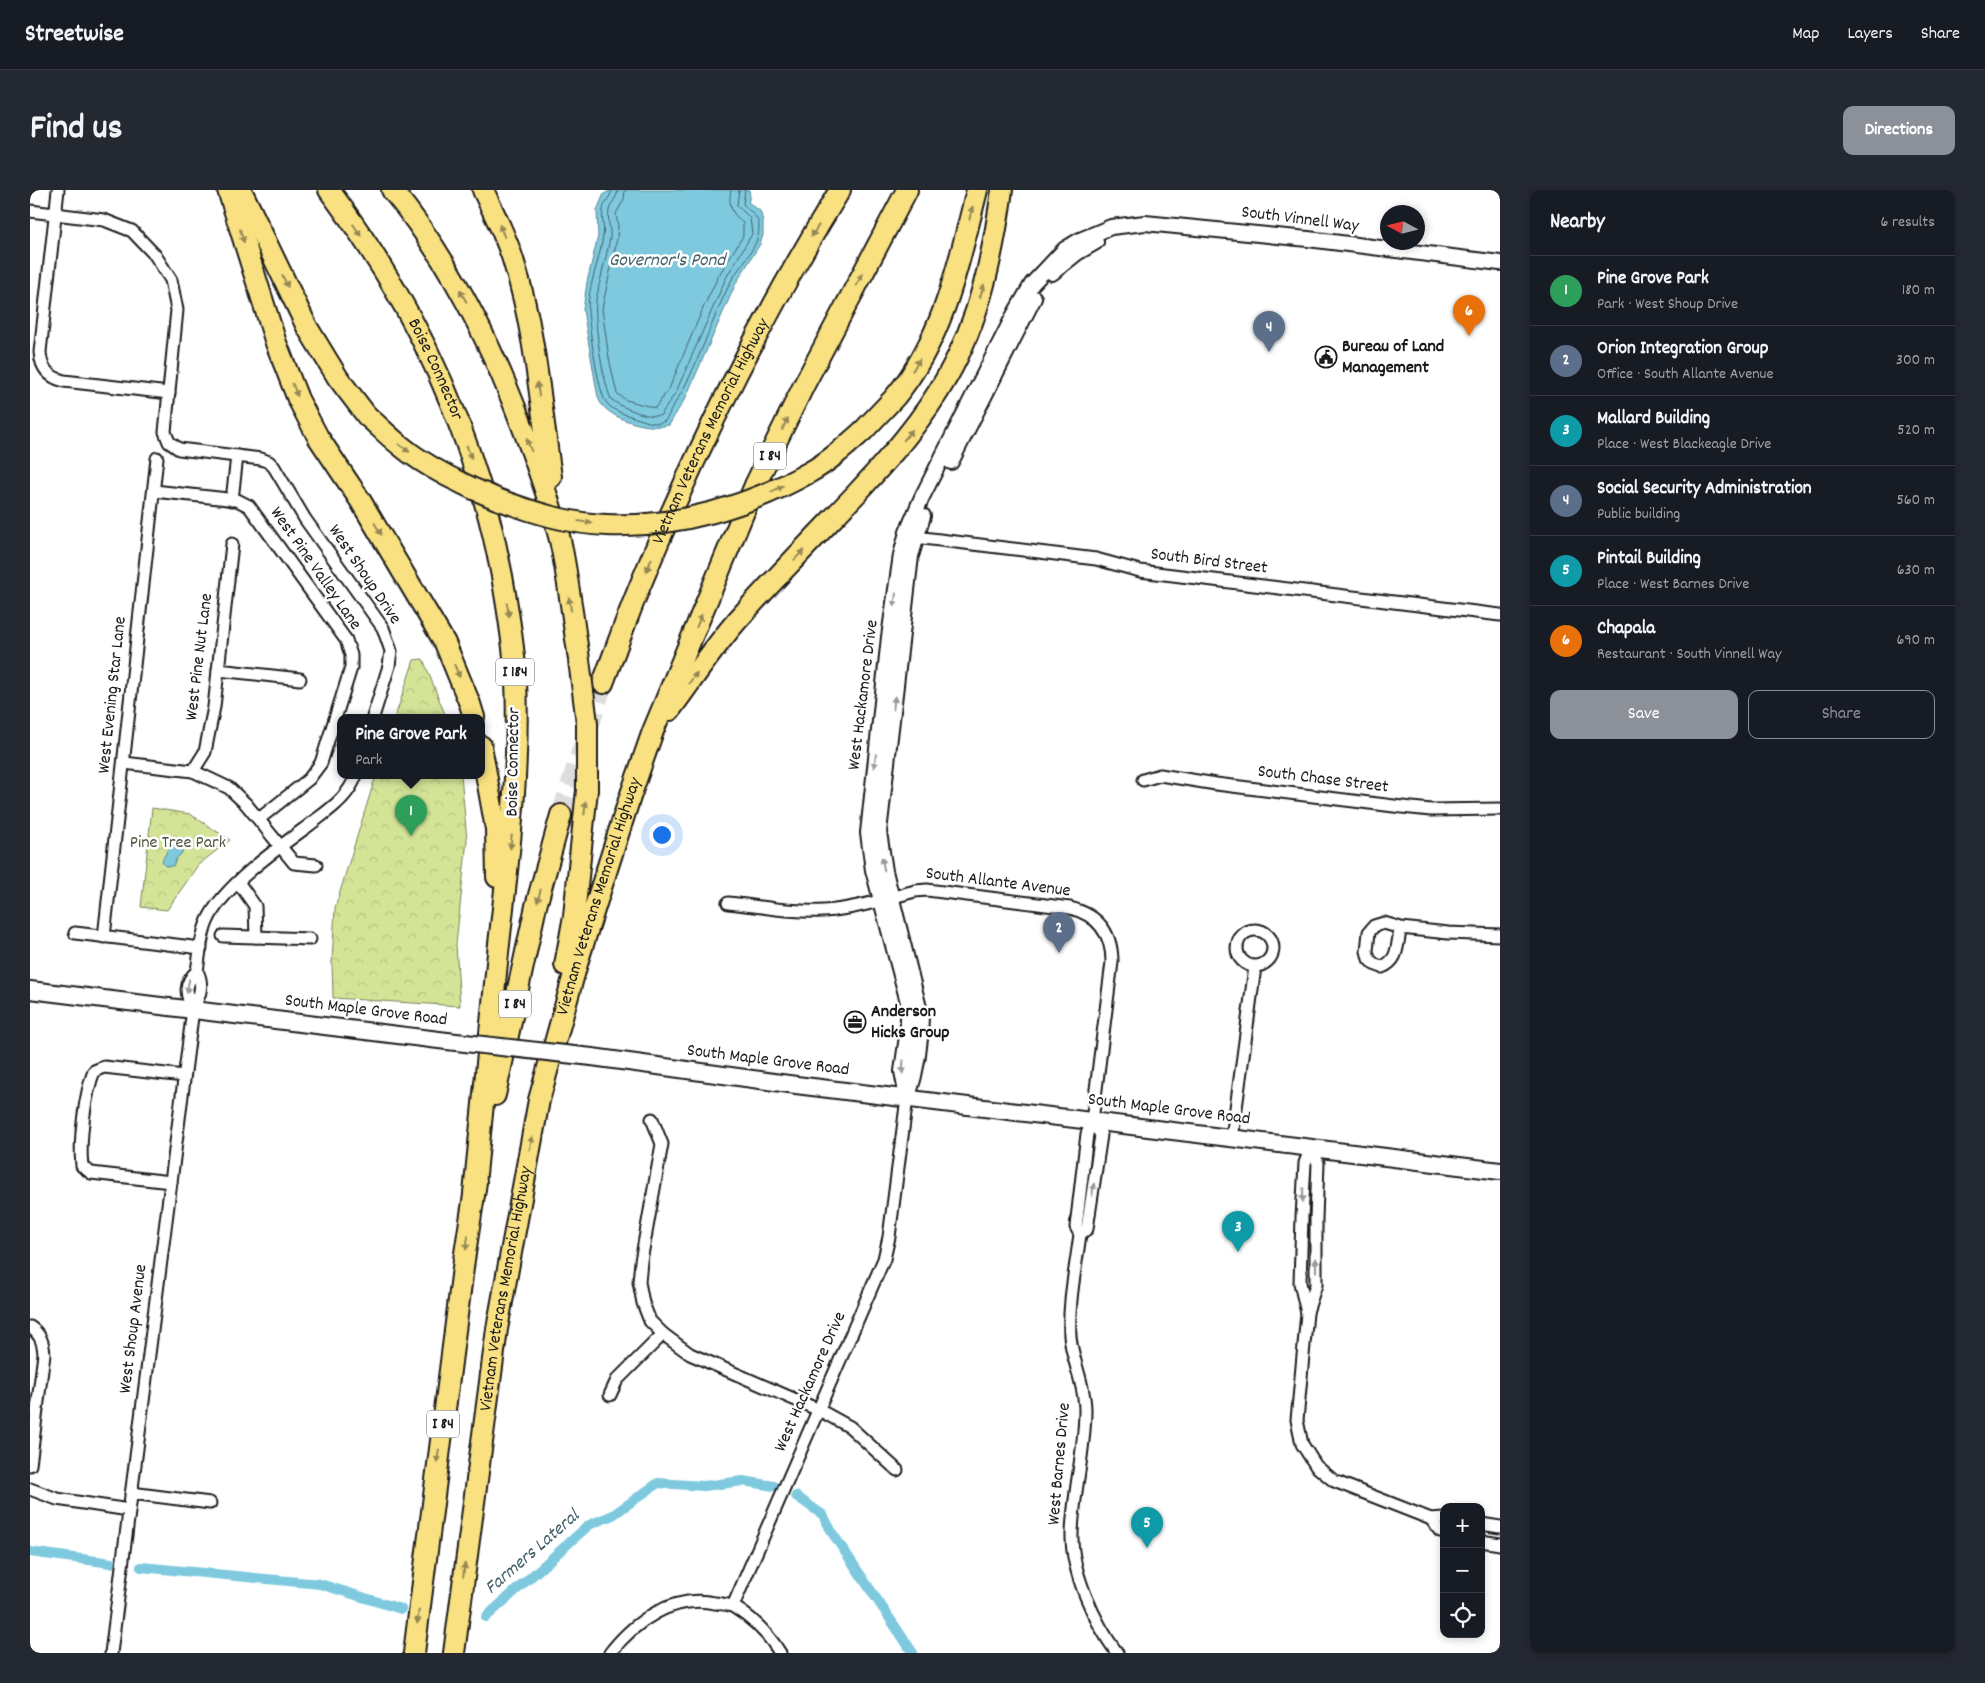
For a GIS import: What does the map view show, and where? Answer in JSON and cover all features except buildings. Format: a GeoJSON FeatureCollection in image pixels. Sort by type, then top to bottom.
{"type":"FeatureCollection","features":[{"type":"Feature","properties":{"kind":"highway"},"geometry":{"type":"LineString","coordinates":[[228,190],[276,343],[298,399],[318,437],[360,500],[445,643],[473,714]]}},
{"type":"Feature","properties":{"kind":"highway"},"geometry":{"type":"LineString","coordinates":[[241,190],[307,327],[338,378],[368,416],[402,447],[476,491],[524,509],[557,518],[607,525],[652,523],[692,517],[763,496],[811,472],[864,430],[896,396],[918,363],[934,334],[949,298],[977,190]]}},
{"type":"Feature","properties":{"kind":"highway","name":"Boise Connector"},"geometry":{"type":"LineString","coordinates":[[329,190],[390,278],[436,365],[482,488],[509,615],[516,679],[516,748],[512,836],[474,1194]]}},
{"type":"Feature","properties":{"kind":"highway"},"geometry":{"type":"LineString","coordinates":[[392,190],[438,253],[469,307],[495,360],[546,487],[560,541]]}},
{"type":"Feature","properties":{"kind":"highway"},"geometry":{"type":"LineString","coordinates":[[483,190],[514,263],[528,324],[578,652],[586,723],[587,790],[574,916],[539,1100]]}},
{"type":"Feature","properties":{"kind":"highway","name":"Vietnam Veterans Memorial Highway"},"geometry":{"type":"LineString","coordinates":[[603,683],[641,582],[703,441],[774,304],[840,190]]}},
{"type":"Feature","properties":{"kind":"highway","name":"Vietnam Veterans Memorial Highway"},"geometry":{"type":"LineString","coordinates":[[454,1653],[497,1328],[539,1100],[578,960],[653,731],[755,485],[805,383],[907,190]]}},
{"type":"Feature","properties":{"kind":"highway"},"geometry":{"type":"LineString","coordinates":[[653,731],[742,615],[890,457],[918,424],[948,376],[975,315],[993,250],[1002,190]]}},
{"type":"Feature","properties":{"kind":"highway"},"geometry":{"type":"LineString","coordinates":[[485,768],[496,829],[498,954]]}},
{"type":"Feature","properties":{"kind":"highway","name":"I 84"},"geometry":{"type":"LineString","coordinates":[[414,1653],[474,1194],[536,906],[561,815]]}},
{"type":"Feature","properties":{"kind":"main road","name":"South Maple Grove Road"},"geometry":{"type":"LineString","coordinates":[[30,990],[592,1057],[1500,1171]]}},
{"type":"Feature","properties":{"kind":"street"},"geometry":{"type":"LineString","coordinates":[[58,190],[40,352],[41,362],[46,372],[53,378],[64,382],[169,392]]}},
{"type":"Feature","properties":{"kind":"street"},"geometry":{"type":"LineString","coordinates":[[30,211],[104,220],[132,230],[155,255],[170,280],[178,310],[165,432],[169,442],[179,449],[237,456],[232,500],[154,491]]}},
{"type":"Feature","properties":{"kind":"street","name":"South Vinnell Way"},"geometry":{"type":"LineString","coordinates":[[1018,317],[1049,276],[1065,262],[1096,242],[1125,233],[1155,230],[1219,233],[1500,263]]}},
{"type":"Feature","properties":{"kind":"street","name":"South Vinnell Way"},"geometry":{"type":"LineString","coordinates":[[1219,233],[1306,247],[1500,272]]}},
{"type":"Feature","properties":{"kind":"street","name":"West Hackamore Drive"},"geometry":{"type":"LineString","coordinates":[[886,899],[879,821],[915,536],[926,508],[1018,317]]}},
{"type":"Feature","properties":{"kind":"street","name":"West Hackamore Drive"},"geometry":{"type":"LineString","coordinates":[[733,1606],[884,1260],[889,1237],[907,1098],[916,1073],[921,1016],[869,849],[869,814],[889,637],[902,555],[912,518],[962,432]]}},
{"type":"Feature","properties":{"kind":"street","name":"West Shoup Drive"},"geometry":{"type":"LineString","coordinates":[[237,456],[269,462],[305,519],[382,628],[391,651],[389,666],[375,714]]}},
{"type":"Feature","properties":{"kind":"street","name":"West Evening Star Lane"},"geometry":{"type":"LineString","coordinates":[[104,937],[157,458]]}},
{"type":"Feature","properties":{"kind":"street","name":"West Pine Valley Lane"},"geometry":{"type":"LineString","coordinates":[[232,500],[249,506],[346,640],[351,655],[352,668],[321,763],[309,779],[259,819]]}},
{"type":"Feature","properties":{"kind":"street","name":"South Bird Street"},"geometry":{"type":"LineString","coordinates":[[915,536],[1096,559],[1140,571],[1500,615]]}},
{"type":"Feature","properties":{"kind":"street","name":"West Pine Nut Lane"},"geometry":{"type":"LineString","coordinates":[[193,771],[205,752],[214,707],[232,544]]}},
{"type":"Feature","properties":{"kind":"street"},"geometry":{"type":"LineString","coordinates":[[218,670],[300,679]]}},
{"type":"Feature","properties":{"kind":"street"},"geometry":{"type":"LineString","coordinates":[[124,763],[193,771],[229,788],[246,804],[294,863],[316,865]]}},
{"type":"Feature","properties":{"kind":"street","name":"South Chase Street"},"geometry":{"type":"LineString","coordinates":[[1143,780],[1160,775],[1216,784],[1412,808],[1500,809]]}},
{"type":"Feature","properties":{"kind":"street"},"geometry":{"type":"LineString","coordinates":[[76,933],[201,948],[209,917],[222,897],[280,847],[340,801],[352,787],[355,779]]}},
{"type":"Feature","properties":{"kind":"street"},"geometry":{"type":"LineString","coordinates":[[238,882],[255,906],[256,937]]}},
{"type":"Feature","properties":{"kind":"street","name":"South Allante Avenue"},"geometry":{"type":"LineString","coordinates":[[728,903],[809,911],[842,909],[915,891],[927,890],[1080,910],[1098,922],[1110,940],[1112,962],[1092,1121]]}},
{"type":"Feature","properties":{"kind":"street"},"geometry":{"type":"LineString","coordinates":[[1401,928],[1448,933],[1500,935]]}},
{"type":"Feature","properties":{"kind":"street"},"geometry":{"type":"LineString","coordinates":[[223,936],[310,939]]}},
{"type":"Feature","properties":{"kind":"street","name":"West Shoup Avenue"},"geometry":{"type":"LineString","coordinates":[[111,1653],[193,1009],[200,998],[201,980],[197,971],[201,948]]}},
{"type":"Feature","properties":{"kind":"street"},"geometry":{"type":"LineString","coordinates":[[1232,1138],[1255,967]]}},
{"type":"Feature","properties":{"kind":"street"},"geometry":{"type":"LineString","coordinates":[[171,1182],[91,1172],[82,1166],[81,1153],[89,1084],[94,1071],[104,1066],[184,1076]]}},
{"type":"Feature","properties":{"kind":"street"},"geometry":{"type":"LineString","coordinates":[[652,1119],[662,1144],[641,1261],[640,1282],[643,1303],[650,1321],[662,1334],[690,1354],[818,1410],[850,1427],[897,1470]]}},
{"type":"Feature","properties":{"kind":"street","name":"West Barnes Drive"},"geometry":{"type":"LineString","coordinates":[[1092,1121],[1101,1135],[1087,1229],[1080,1234],[1070,1323],[1072,1350],[1082,1384],[1085,1408],[1072,1524],[1072,1550],[1080,1581],[1104,1632],[1117,1653]]}},
{"type":"Feature","properties":{"kind":"street"},"geometry":{"type":"LineString","coordinates":[[1311,1147],[1305,1163],[1300,1284],[1306,1313],[1297,1420],[1303,1446],[1316,1466],[1334,1482],[1431,1519],[1440,1518]]}},
{"type":"Feature","properties":{"kind":"street"},"geometry":{"type":"LineString","coordinates":[[30,1465],[44,1354],[44,1344],[34,1330]]}},
{"type":"Feature","properties":{"kind":"street"},"geometry":{"type":"LineString","coordinates":[[610,1395],[616,1380],[662,1334]]}},
{"type":"Feature","properties":{"kind":"street"},"geometry":{"type":"LineString","coordinates":[[30,1490],[57,1499],[129,1510]]}},
{"type":"Feature","properties":{"kind":"street"},"geometry":{"type":"LineString","coordinates":[[131,1493],[210,1503]]}},
{"type":"Feature","properties":{"kind":"street"},"geometry":{"type":"LineString","coordinates":[[1431,1519],[1440,1531]]}},
{"type":"Feature","properties":{"kind":"street"},"geometry":{"type":"LineString","coordinates":[[1485,1524],[1500,1526]]}},
{"type":"Feature","properties":{"kind":"street"},"geometry":{"type":"LineString","coordinates":[[1485,1542],[1500,1544]]}},
{"type":"Feature","properties":{"kind":"street"},"geometry":{"type":"LineString","coordinates":[[610,1653],[623,1638],[644,1620],[663,1608],[682,1602],[706,1601],[733,1606],[769,1637],[780,1653]]}},
{"type":"Feature","properties":{"kind":"green space"},"geometry":{"type":"Polygon","coordinates":[[[423,659],[445,714],[396,714],[414,660],[423,659]]]}},
{"type":"Feature","properties":{"kind":"green space"},"geometry":{"type":"Polygon","coordinates":[[[375,779],[461,779],[467,840],[456,944],[460,1006],[333,998],[332,961],[335,908],[375,779]]]}},
{"type":"Feature","properties":{"kind":"green space","name":"Pine Tree Park"},"geometry":{"type":"Polygon","coordinates":[[[152,808],[190,814],[230,840],[198,865],[167,910],[141,907],[152,808]]]}},
{"type":"Feature","properties":{"kind":"water","name":"Governor's Pond"},"geometry":{"type":"Polygon","coordinates":[[[626,190],[749,190],[750,197],[748,202],[760,211],[763,221],[763,235],[760,244],[736,283],[686,397],[669,425],[644,425],[616,416],[603,406],[598,398],[583,310],[587,282],[598,236],[597,210],[604,194],[609,191],[626,190]]]}},
{"type":"Feature","properties":{"kind":"water"},"geometry":{"type":"Polygon","coordinates":[[[178,843],[182,847],[182,853],[176,859],[173,866],[165,866],[162,862],[164,856],[170,848],[178,843]]]}},
{"type":"Feature","properties":{"kind":"waterway","name":"Farmers Lateral"},"geometry":{"type":"LineString","coordinates":[[486,1617],[589,1525],[613,1515],[658,1483],[704,1486],[743,1481],[774,1486]]}},
{"type":"Feature","properties":{"kind":"waterway","name":"Farmers Lateral"},"geometry":{"type":"LineString","coordinates":[[796,1496],[823,1515],[833,1534],[913,1653]]}},
{"type":"Feature","properties":{"kind":"waterway","name":"Farmers Lateral"},"geometry":{"type":"LineString","coordinates":[[30,1552],[111,1563]]}},
{"type":"Feature","properties":{"kind":"waterway","name":"Farmers Lateral"},"geometry":{"type":"LineString","coordinates":[[141,1567],[320,1584],[401,1609]]}},
{"type":"Feature","properties":{"kind":"tunnel"},"geometry":{"type":"LineString","coordinates":[[561,815],[603,683]]}},
{"type":"Feature","properties":{"kind":"place","name":"Chapala"},"geometry":{"type":"Point","coordinates":[1469,336]}},
{"type":"Feature","properties":{"kind":"place","name":"Social Security Administration"},"geometry":{"type":"Point","coordinates":[1269,352]}},
{"type":"Feature","properties":{"kind":"place","name":"Bureau of Land Management"},"geometry":{"type":"Point","coordinates":[1326,357]}},
{"type":"Feature","properties":{"kind":"place","name":"Pine Grove Park"},"geometry":{"type":"Point","coordinates":[411,836]}},
{"type":"Feature","properties":{"kind":"place","name":"Orion Integration Group"},"geometry":{"type":"Point","coordinates":[1059,953]}},
{"type":"Feature","properties":{"kind":"place","name":"Anderson Hicks Group"},"geometry":{"type":"Point","coordinates":[855,1022]}},
{"type":"Feature","properties":{"kind":"place","name":"Mallard Building"},"geometry":{"type":"Point","coordinates":[1238,1252]}},
{"type":"Feature","properties":{"kind":"place","name":"Pintail Building"},"geometry":{"type":"Point","coordinates":[1147,1548]}}]}
